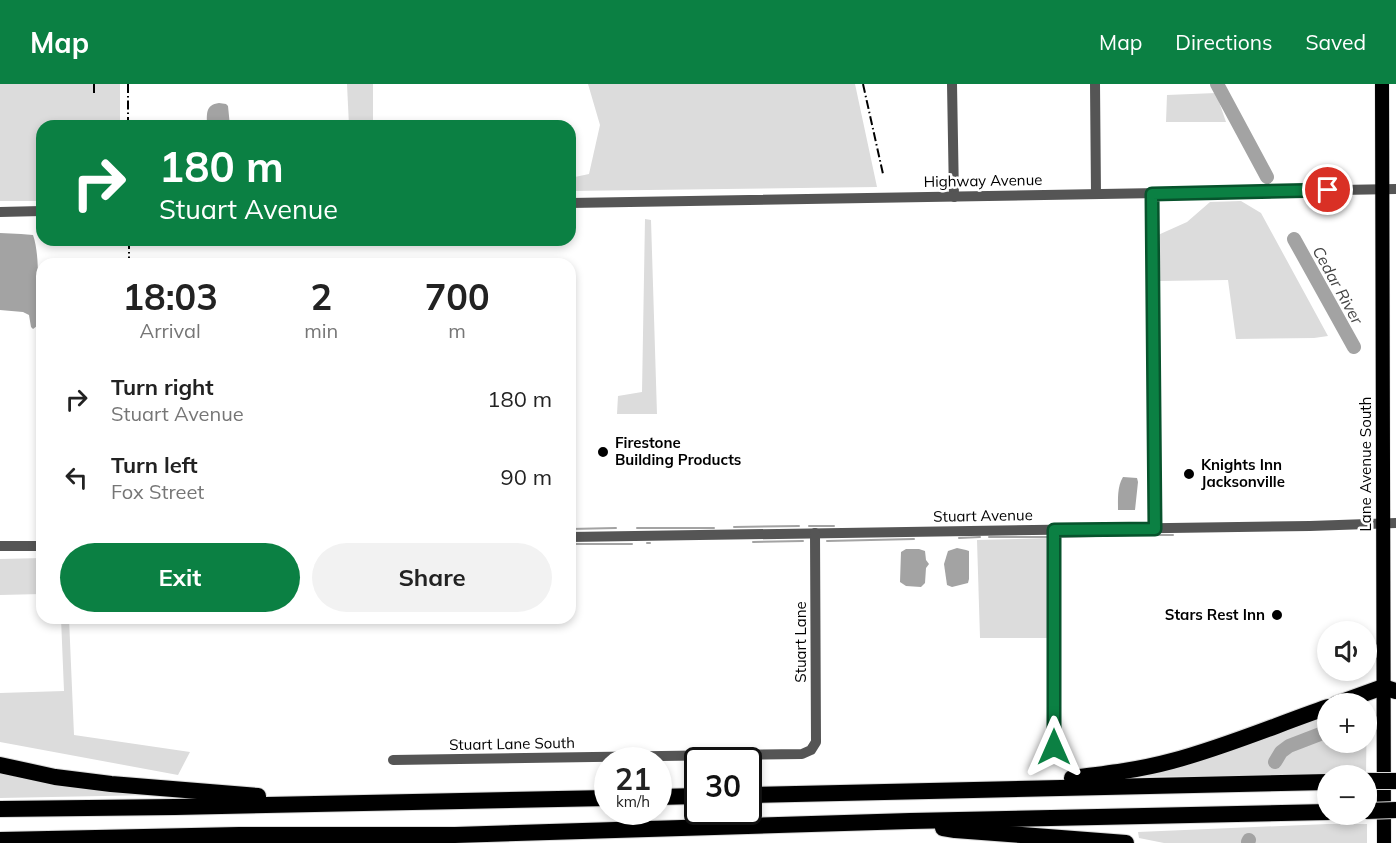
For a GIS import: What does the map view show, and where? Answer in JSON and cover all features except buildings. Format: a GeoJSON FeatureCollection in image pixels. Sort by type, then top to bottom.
{"type":"FeatureCollection","features":[{"type":"Feature","properties":{"kind":"highway"},"geometry":{"type":"LineString","coordinates":[[985,789],[1131,770],[1171,761],[1317,711]]}},
{"type":"Feature","properties":{"kind":"highway"},"geometry":{"type":"LineString","coordinates":[[0,765],[55,777],[275,798],[309,804]]}},
{"type":"Feature","properties":{"kind":"highway"},"geometry":{"type":"LineString","coordinates":[[1377,781],[1396,781]]}},
{"type":"Feature","properties":{"kind":"highway"},"geometry":{"type":"LineString","coordinates":[[762,795],[1317,782]]}},
{"type":"Feature","properties":{"kind":"highway"},"geometry":{"type":"LineString","coordinates":[[0,809],[594,798]]}},
{"type":"Feature","properties":{"kind":"highway"},"geometry":{"type":"LineString","coordinates":[[1377,811],[1396,810]]}},
{"type":"Feature","properties":{"kind":"highway"},"geometry":{"type":"LineString","coordinates":[[0,840],[455,835],[910,821],[1317,812]]}},
{"type":"Feature","properties":{"kind":"highway"},"geometry":{"type":"LineString","coordinates":[[910,821],[955,830],[1126,843]]}},
{"type":"Feature","properties":{"kind":"highway"},"geometry":{"type":"LineString","coordinates":[[178,843],[239,836]]}},
{"type":"Feature","properties":{"kind":"main road","name":"Lane Avenue South"},"geometry":{"type":"LineString","coordinates":[[1382,84],[1382,188],[1390,523],[1389,689],[1384,843]]}},
{"type":"Feature","properties":{"kind":"street"},"geometry":{"type":"LineString","coordinates":[[952,84],[954,197]]}},
{"type":"Feature","properties":{"kind":"street"},"geometry":{"type":"LineString","coordinates":[[1095,84],[1096,194]]}},
{"type":"Feature","properties":{"kind":"street","name":"Highway Avenue"},"geometry":{"type":"LineString","coordinates":[[576,203],[1396,189]]}},
{"type":"Feature","properties":{"kind":"street"},"geometry":{"type":"LineString","coordinates":[[1152,194],[1155,529]]}},
{"type":"Feature","properties":{"kind":"street"},"geometry":{"type":"LineString","coordinates":[[0,212],[36,211]]}},
{"type":"Feature","properties":{"kind":"street","name":"Stuart Avenue"},"geometry":{"type":"LineString","coordinates":[[576,537],[1155,529],[1390,523]]}},
{"type":"Feature","properties":{"kind":"street"},"geometry":{"type":"LineString","coordinates":[[1054,530],[1054,759]]}},
{"type":"Feature","properties":{"kind":"street","name":"Stuart Lane"},"geometry":{"type":"LineString","coordinates":[[811,750],[816,742],[815,533]]}},
{"type":"Feature","properties":{"kind":"street"},"geometry":{"type":"LineString","coordinates":[[0,546],[36,546]]}},
{"type":"Feature","properties":{"kind":"street","name":"Stuart Lane South"},"geometry":{"type":"LineString","coordinates":[[393,760],[802,754],[811,750]]}},
{"type":"Feature","properties":{"kind":"shaded area"},"geometry":{"type":"Polygon","coordinates":[[[0,84],[120,84],[120,120],[36,120],[36,201],[0,201],[0,84]]]}},
{"type":"Feature","properties":{"kind":"shaded area"},"geometry":{"type":"Polygon","coordinates":[[[347,84],[373,84],[373,120],[349,120],[347,84]]]}},
{"type":"Feature","properties":{"kind":"shaded area"},"geometry":{"type":"Polygon","coordinates":[[[588,84],[855,84],[877,187],[576,191],[576,177],[589,174],[600,125],[588,84]]]}},
{"type":"Feature","properties":{"kind":"shaded area"},"geometry":{"type":"Polygon","coordinates":[[[1216,93],[1226,122],[1166,122],[1167,95],[1216,93]]]}},
{"type":"Feature","properties":{"kind":"shaded area"},"geometry":{"type":"Polygon","coordinates":[[[214,104],[228,106],[229,120],[207,120],[209,108],[214,104]]]}},
{"type":"Feature","properties":{"kind":"shaded area"},"geometry":{"type":"Polygon","coordinates":[[[1241,201],[1261,213],[1328,336],[1236,339],[1228,280],[1159,281],[1158,235],[1187,222],[1210,202],[1241,201]]]}},
{"type":"Feature","properties":{"kind":"shaded area"},"geometry":{"type":"Polygon","coordinates":[[[645,219],[651,220],[657,414],[617,414],[618,396],[642,392],[645,219]]]}},
{"type":"Feature","properties":{"kind":"shaded area"},"geometry":{"type":"Polygon","coordinates":[[[0,233],[33,235],[37,258],[36,327],[33,329],[31,327],[29,315],[23,312],[0,310],[0,233]]]}},
{"type":"Feature","properties":{"kind":"shaded area"},"geometry":{"type":"Polygon","coordinates":[[[1123,477],[1137,478],[1135,510],[1118,510],[1119,489],[1123,477]]]}},
{"type":"Feature","properties":{"kind":"shaded area"},"geometry":{"type":"Polygon","coordinates":[[[1050,538],[1050,638],[980,638],[977,540],[1050,538]]]}},
{"type":"Feature","properties":{"kind":"shaded area"},"geometry":{"type":"Polygon","coordinates":[[[957,548],[969,551],[969,579],[968,583],[952,587],[947,585],[944,564],[948,551],[957,548]]]}},
{"type":"Feature","properties":{"kind":"shaded area"},"geometry":{"type":"Polygon","coordinates":[[[906,549],[925,551],[929,564],[926,568],[925,583],[921,587],[906,586],[900,582],[901,552],[906,549]]]}},
{"type":"Feature","properties":{"kind":"shaded area"},"geometry":{"type":"Polygon","coordinates":[[[36,558],[36,594],[0,595],[0,559],[36,558]]]}},
{"type":"Feature","properties":{"kind":"shaded area"},"geometry":{"type":"Polygon","coordinates":[[[61,624],[69,624],[74,735],[190,752],[178,775],[0,742],[0,693],[64,691],[61,624]]]}},
{"type":"Feature","properties":{"kind":"shaded area"},"geometry":{"type":"Polygon","coordinates":[[[1317,715],[1317,753],[1366,753],[1366,765],[1317,765],[1317,775],[1118,777],[1317,715]]]}},
{"type":"Feature","properties":{"kind":"shaded area"},"geometry":{"type":"Polygon","coordinates":[[[0,771],[154,795],[0,798],[0,771]]]}},
{"type":"Feature","properties":{"kind":"shaded area"},"geometry":{"type":"Polygon","coordinates":[[[1317,824],[1367,825],[1367,843],[1164,843],[1139,838],[1138,832],[1317,824]]]}},
{"type":"Feature","properties":{"kind":"waterway","name":"Cedar River"},"geometry":{"type":"LineString","coordinates":[[1217,84],[1267,177]]}},
{"type":"Feature","properties":{"kind":"waterway","name":"Cedar River"},"geometry":{"type":"LineString","coordinates":[[1294,239],[1354,347]]}},
{"type":"Feature","properties":{"kind":"waterway"},"geometry":{"type":"LineString","coordinates":[[734,527],[799,526]]}},
{"type":"Feature","properties":{"kind":"waterway"},"geometry":{"type":"LineString","coordinates":[[809,526],[834,526]]}},
{"type":"Feature","properties":{"kind":"waterway"},"geometry":{"type":"LineString","coordinates":[[576,529],[616,528]]}},
{"type":"Feature","properties":{"kind":"waterway"},"geometry":{"type":"LineString","coordinates":[[637,528],[714,528]]}},
{"type":"Feature","properties":{"kind":"waterway"},"geometry":{"type":"LineString","coordinates":[[1062,537],[1129,535]]}},
{"type":"Feature","properties":{"kind":"waterway"},"geometry":{"type":"LineString","coordinates":[[1143,535],[1173,535]]}},
{"type":"Feature","properties":{"kind":"waterway"},"geometry":{"type":"LineString","coordinates":[[959,538],[980,537]]}},
{"type":"Feature","properties":{"kind":"waterway"},"geometry":{"type":"LineString","coordinates":[[989,537],[1047,537]]}},
{"type":"Feature","properties":{"kind":"waterway"},"geometry":{"type":"LineString","coordinates":[[827,541],[914,539]]}},
{"type":"Feature","properties":{"kind":"waterway"},"geometry":{"type":"LineString","coordinates":[[753,542],[803,541]]}},
{"type":"Feature","properties":{"kind":"waterway"},"geometry":{"type":"LineString","coordinates":[[576,544],[632,544]]}},
{"type":"Feature","properties":{"kind":"waterway","name":"Cedar River"},"geometry":{"type":"LineString","coordinates":[[1275,762],[1281,752],[1289,746],[1317,735]]}},
{"type":"Feature","properties":{"kind":"railway"},"geometry":{"type":"LineString","coordinates":[[94,84],[94,95]]}},
{"type":"Feature","properties":{"kind":"railway"},"geometry":{"type":"LineString","coordinates":[[128,84],[128,120]]}},
{"type":"Feature","properties":{"kind":"railway"},"geometry":{"type":"LineString","coordinates":[[863,84],[883,174]]}},
{"type":"Feature","properties":{"kind":"railway"},"geometry":{"type":"LineString","coordinates":[[129,246],[129,258]]}},
{"type":"Feature","properties":{"kind":"place","name":"Firestone Building Products"},"geometry":{"type":"Point","coordinates":[603,452]}},
{"type":"Feature","properties":{"kind":"place","name":"Knights Inn Jacksonville"},"geometry":{"type":"Point","coordinates":[1189,474]}},
{"type":"Feature","properties":{"kind":"place","name":"Stars Rest Inn"},"geometry":{"type":"Point","coordinates":[1277,615]}},
{"type":"Feature","properties":{"kind":"route"},"geometry":{"type":"LineString","coordinates":[[1054,747],[1054,530],[1155,529],[1152,194],[1328,190]]}}]}
